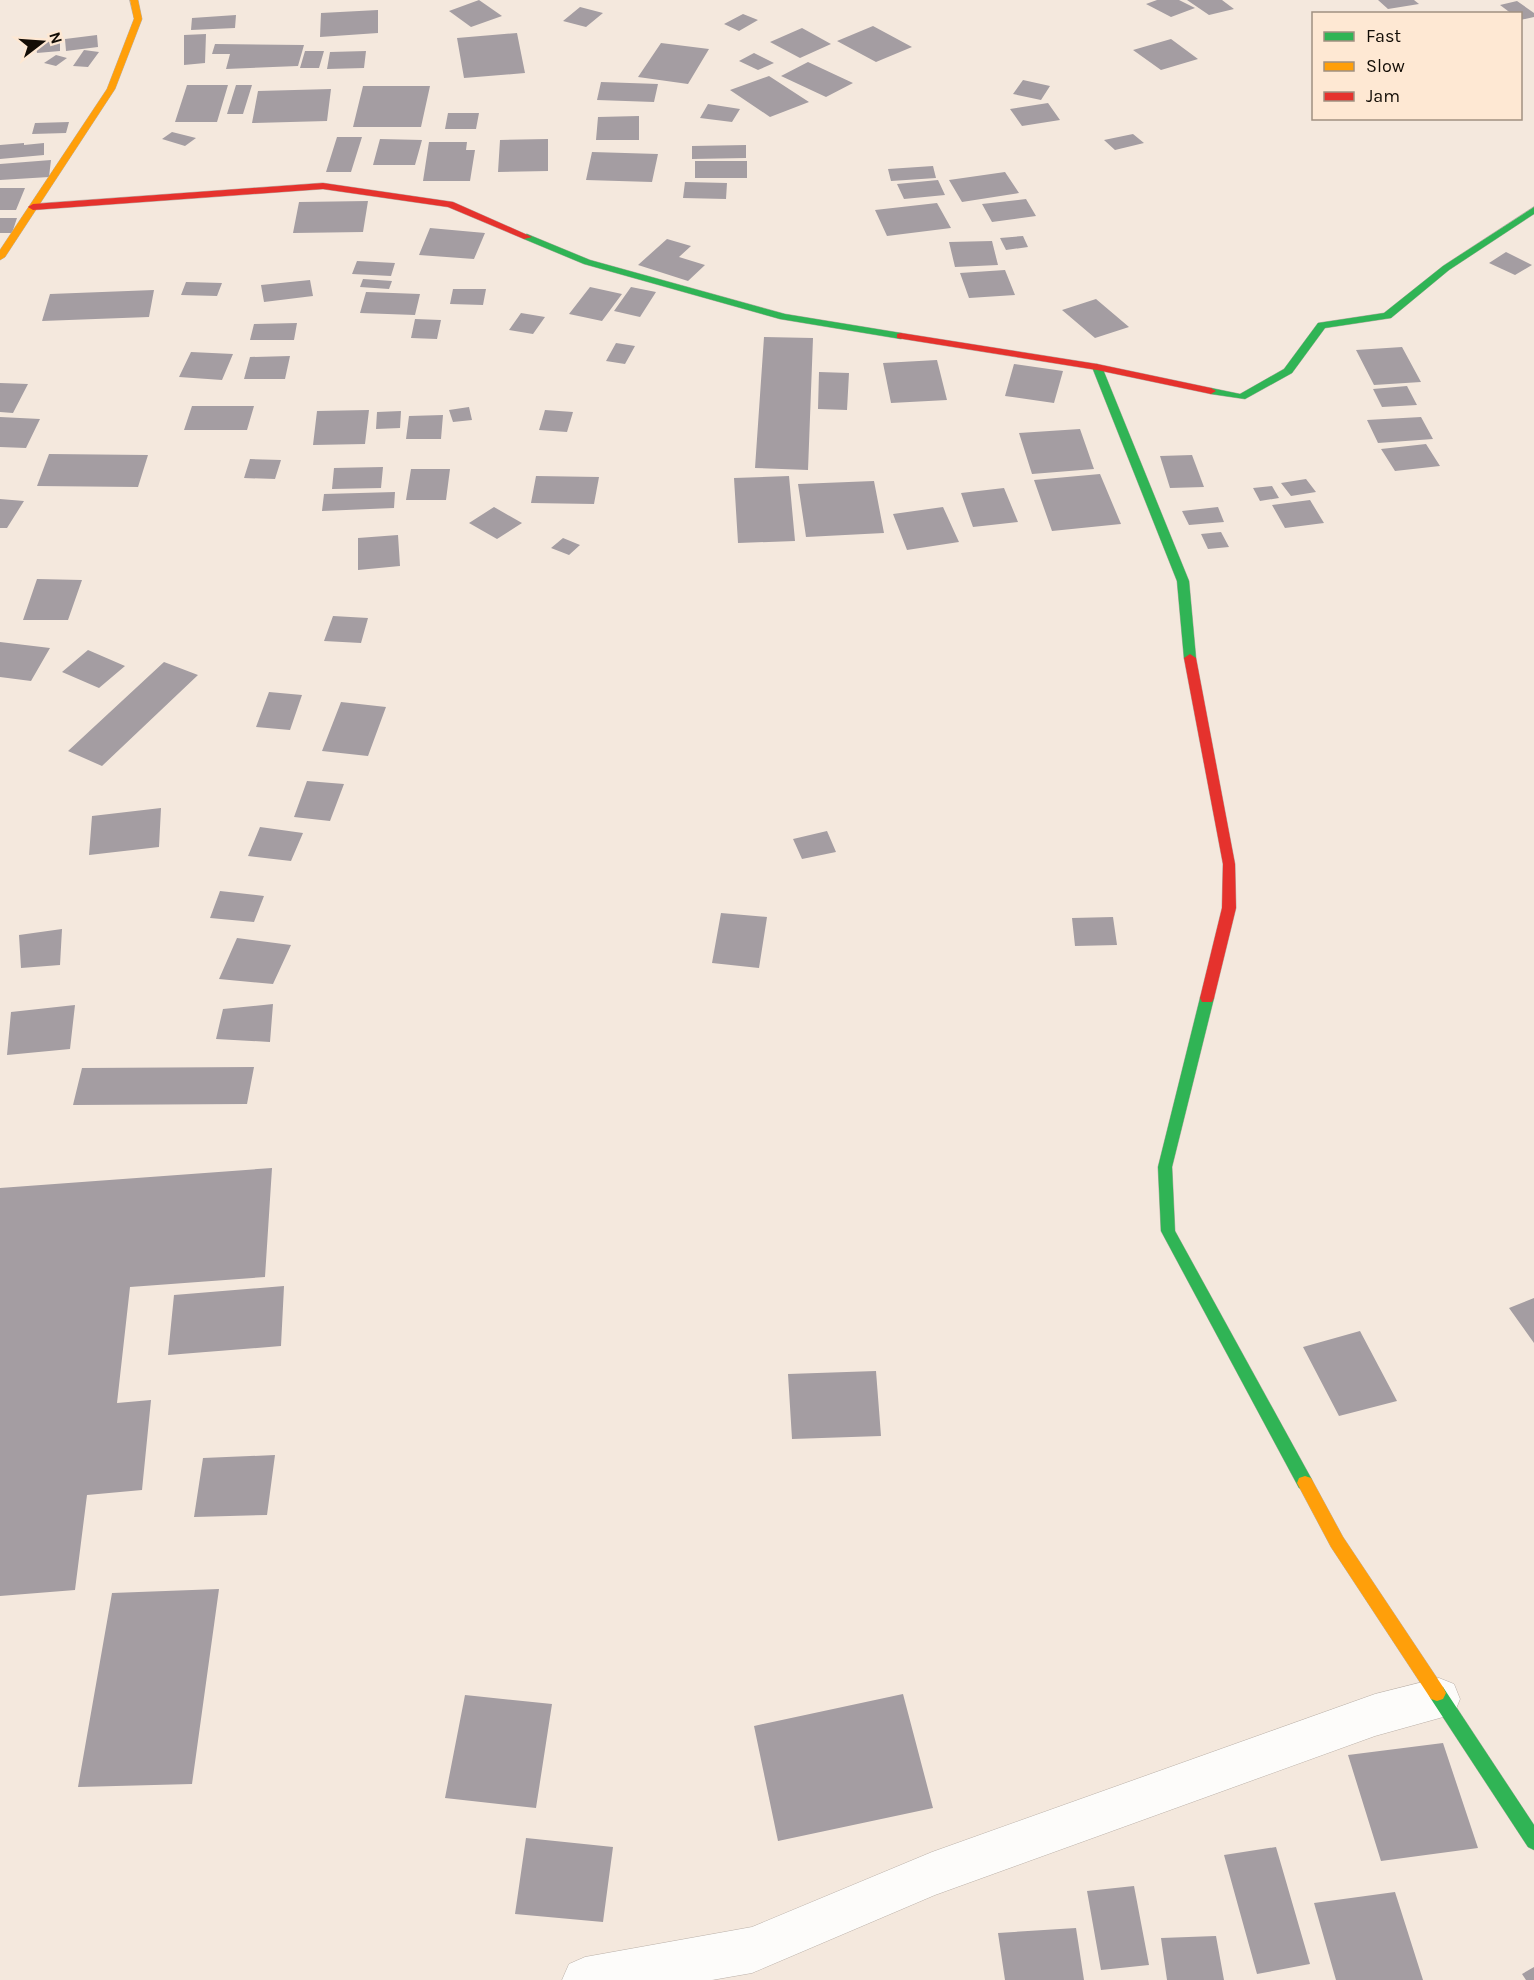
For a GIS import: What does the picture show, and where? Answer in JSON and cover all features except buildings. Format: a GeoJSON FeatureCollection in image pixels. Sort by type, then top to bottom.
{"type":"FeatureCollection","features":[{"type":"Feature","properties":{"kind":"street"},"geometry":{"type":"LineString","coordinates":[[0,257],[111,89],[138,19],[134,0]]}},
{"type":"Feature","properties":{"kind":"street"},"geometry":{"type":"LineString","coordinates":[[33,207],[323,186],[450,204],[587,262],[784,317],[1097,366],[1241,397],[1288,371],[1322,325],[1387,316],[1446,268],[1534,210]]}},
{"type":"Feature","properties":{"kind":"street"},"geometry":{"type":"LineString","coordinates":[[1097,366],[1183,581],[1188,646],[1229,864],[1229,908],[1165,1167],[1168,1230],[1337,1542],[1534,1841]]}},
{"type":"Feature","properties":{"kind":"street"},"geometry":{"type":"LineString","coordinates":[[585,1980],[752,1950],[932,1874],[1375,1714],[1439,1699]]}},
{"type":"Feature","properties":{"kind":"traffic: fast"},"geometry":{"type":"LineString","coordinates":[[1211,391],[1241,397],[1288,371],[1322,325],[1387,316],[1446,268],[1534,210]]}},
{"type":"Feature","properties":{"kind":"traffic: fast"},"geometry":{"type":"LineString","coordinates":[[527,237],[587,262],[784,317],[901,336]]}},
{"type":"Feature","properties":{"kind":"traffic: fast"},"geometry":{"type":"LineString","coordinates":[[1097,367],[1183,581],[1190,658]]}},
{"type":"Feature","properties":{"kind":"traffic: fast"},"geometry":{"type":"LineString","coordinates":[[1207,998],[1165,1167],[1168,1231],[1305,1483]]}},
{"type":"Feature","properties":{"kind":"traffic: fast"},"geometry":{"type":"LineString","coordinates":[[1437,1693],[1534,1841]]}},
{"type":"Feature","properties":{"kind":"traffic: slow"},"geometry":{"type":"LineString","coordinates":[[0,257],[111,89],[138,19],[134,0]]}},
{"type":"Feature","properties":{"kind":"traffic: slow"},"geometry":{"type":"LineString","coordinates":[[1305,1483],[1337,1542],[1437,1693]]}},
{"type":"Feature","properties":{"kind":"traffic: jam"},"geometry":{"type":"LineString","coordinates":[[33,207],[323,186],[450,204],[527,237]]}},
{"type":"Feature","properties":{"kind":"traffic: jam"},"geometry":{"type":"LineString","coordinates":[[901,336],[1097,367],[1211,391]]}},
{"type":"Feature","properties":{"kind":"traffic: jam"},"geometry":{"type":"LineString","coordinates":[[1190,658],[1229,864],[1229,908],[1207,998]]}}]}
